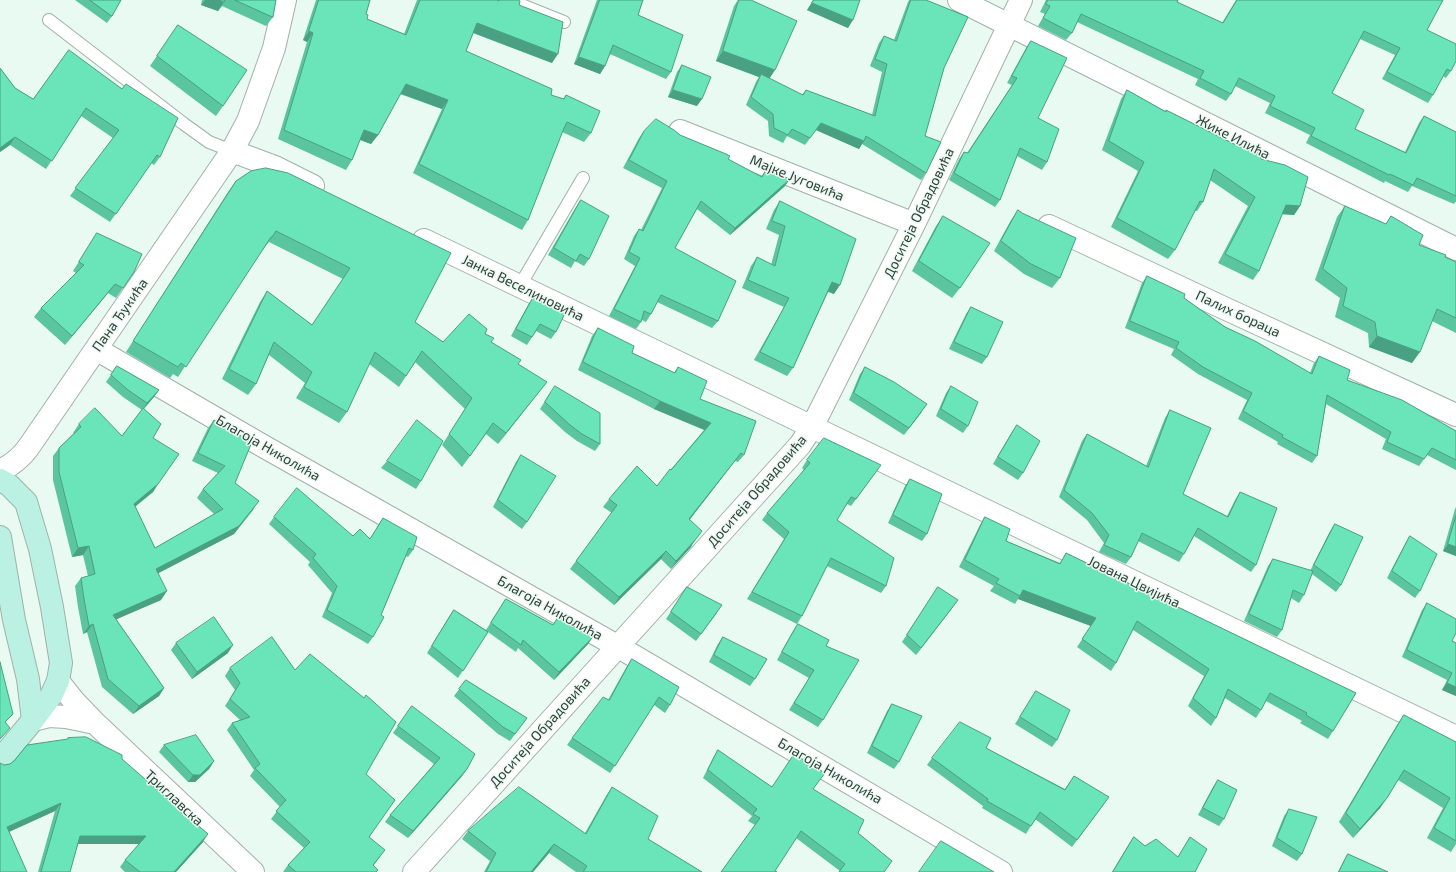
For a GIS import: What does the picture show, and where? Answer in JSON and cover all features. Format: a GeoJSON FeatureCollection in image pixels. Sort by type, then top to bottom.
{"type":"FeatureCollection","features":[{"type":"Feature","properties":{"kind":"street","name":"Пана Ђукића"},"geometry":{"type":"LineString","coordinates":[[0,471],[12,465],[21,458],[232,151],[248,121],[274,48],[286,0]]}},
{"type":"Feature","properties":{"kind":"street","name":"Жике Илића"},"geometry":{"type":"LineString","coordinates":[[959,0],[1456,249]]}},
{"type":"Feature","properties":{"kind":"street","name":"Доситеја Обрадовића"},"geometry":{"type":"LineString","coordinates":[[414,872],[800,445],[812,427],[914,224],[1021,0]]}},
{"type":"Feature","properties":{"kind":"street","name":"Мајке Југовића"},"geometry":{"type":"LineString","coordinates":[[680,131],[914,224]]}},
{"type":"Feature","properties":{"kind":"street"},"geometry":{"type":"LineString","coordinates":[[232,151],[275,167],[331,194]]}},
{"type":"Feature","properties":{"kind":"street","name":"Палих бораца"},"geometry":{"type":"LineString","coordinates":[[1034,219],[1456,415]]}},
{"type":"Feature","properties":{"kind":"street","name":"Јанка Веселиновића"},"geometry":{"type":"LineString","coordinates":[[408,232],[519,287],[812,427]]}},
{"type":"Feature","properties":{"kind":"street","name":"Благоја Николића"},"geometry":{"type":"LineString","coordinates":[[96,349],[270,450],[617,646],[1001,872]]}},
{"type":"Feature","properties":{"kind":"street","name":"Јована Цвијића"},"geometry":{"type":"LineString","coordinates":[[812,427],[1456,737]]}},
{"type":"Feature","properties":{"kind":"street"},"geometry":{"type":"LineString","coordinates":[[0,480],[9,485],[26,502],[40,549],[52,607],[61,663],[58,681],[51,696],[0,760]]}},
{"type":"Feature","properties":{"kind":"street"},"geometry":{"type":"LineString","coordinates":[[0,537],[4,585],[28,679],[33,720]]}},
{"type":"Feature","properties":{"kind":"street","name":"Триглавска"},"geometry":{"type":"LineString","coordinates":[[58,681],[72,700],[95,723],[253,872]]}},
{"type":"Feature","properties":{"kind":"street"},"geometry":{"type":"LineString","coordinates":[[33,720],[49,716],[66,717],[95,723]]}},
{"type":"Feature","properties":{"kind":"lane"},"geometry":{"type":"LineString","coordinates":[[509,0],[564,22]]}},
{"type":"Feature","properties":{"kind":"lane"},"geometry":{"type":"LineString","coordinates":[[49,20],[209,142],[232,151]]}},
{"type":"Feature","properties":{"kind":"lane"},"geometry":{"type":"LineString","coordinates":[[519,287],[583,178]]}},
{"type":"Feature","properties":{"kind":"building"},"geometry":{"type":"Polygon","coordinates":[[[90,0],[121,0],[112,16],[90,0]]]}},
{"type":"Feature","properties":{"kind":"building"},"geometry":{"type":"Polygon","coordinates":[[[235,0],[276,0],[273,17],[235,0]]]}},
{"type":"Feature","properties":{"kind":"building"},"geometry":{"type":"Polygon","coordinates":[[[319,0],[370,0],[366,14],[368,15],[367,19],[406,35],[420,0],[518,0],[520,1],[519,5],[563,22],[558,54],[477,23],[466,51],[552,89],[551,95],[564,99],[566,95],[600,111],[591,133],[567,122],[528,220],[419,164],[448,100],[406,84],[378,135],[364,130],[352,160],[284,130],[313,33],[309,31],[319,0]]]}},
{"type":"Feature","properties":{"kind":"building"},"geometry":{"type":"Polygon","coordinates":[[[600,0],[643,0],[638,15],[683,35],[671,72],[613,45],[605,66],[579,57],[600,0]]]}},
{"type":"Feature","properties":{"kind":"building"},"geometry":{"type":"Polygon","coordinates":[[[739,0],[751,0],[797,21],[775,70],[723,51],[739,0]]]}},
{"type":"Feature","properties":{"kind":"building"},"geometry":{"type":"Polygon","coordinates":[[[814,0],[860,0],[853,20],[812,3],[814,0]]]}},
{"type":"Feature","properties":{"kind":"building"},"geometry":{"type":"Polygon","coordinates":[[[911,0],[926,0],[968,17],[944,68],[925,136],[941,142],[926,173],[866,136],[864,141],[821,123],[810,138],[792,129],[788,135],[774,128],[773,114],[751,97],[761,74],[803,95],[806,90],[875,116],[887,64],[875,59],[884,36],[896,41],[911,0]]]}},
{"type":"Feature","properties":{"kind":"building"},"geometry":{"type":"Polygon","coordinates":[[[1048,0],[1178,0],[1177,2],[1223,23],[1237,0],[1443,0],[1427,30],[1456,44],[1456,61],[1451,71],[1447,69],[1433,95],[1387,72],[1400,48],[1364,31],[1332,93],[1364,110],[1355,129],[1406,153],[1424,116],[1456,132],[1456,196],[1417,178],[1413,185],[1390,174],[1389,175],[1311,136],[1315,128],[1270,106],[1275,96],[1239,78],[1231,94],[1200,78],[1204,71],[1081,14],[1072,33],[1043,18],[1050,6],[1046,4],[1048,0]]]}},
{"type":"Feature","properties":{"kind":"building"},"geometry":{"type":"Polygon","coordinates":[[[178,25],[247,70],[223,106],[157,56],[178,25]]]}},
{"type":"Feature","properties":{"kind":"building"},"geometry":{"type":"Polygon","coordinates":[[[1031,41],[1067,58],[1038,118],[1059,129],[1047,162],[1020,148],[1000,200],[954,173],[964,152],[968,153],[1017,78],[1012,76],[1031,41]]]}},
{"type":"Feature","properties":{"kind":"building"},"geometry":{"type":"Polygon","coordinates":[[[69,50],[122,89],[126,84],[178,118],[160,157],[157,155],[116,214],[75,188],[119,130],[86,108],[52,161],[15,137],[0,148],[0,68],[15,88],[33,99],[69,50]]]}},
{"type":"Feature","properties":{"kind":"building"},"geometry":{"type":"Polygon","coordinates":[[[682,65],[711,77],[702,99],[673,90],[682,65]]]}},
{"type":"Feature","properties":{"kind":"building"},"geometry":{"type":"Polygon","coordinates":[[[1127,90],[1166,112],[1166,110],[1236,145],[1237,141],[1262,154],[1261,159],[1285,165],[1308,177],[1300,206],[1286,205],[1259,271],[1225,254],[1255,197],[1214,169],[1203,202],[1200,201],[1175,250],[1117,218],[1144,162],[1109,141],[1127,90]]]}},
{"type":"Feature","properties":{"kind":"building"},"geometry":{"type":"Polygon","coordinates":[[[656,119],[680,135],[730,156],[728,159],[762,177],[766,170],[790,179],[735,228],[701,201],[675,248],[736,281],[718,321],[661,295],[651,314],[644,311],[641,322],[614,309],[640,258],[629,252],[639,229],[643,231],[667,181],[629,160],[644,131],[656,119]]]}},
{"type":"Feature","properties":{"kind":"building"},"geometry":{"type":"Polygon","coordinates":[[[266,168],[288,173],[451,253],[415,322],[443,342],[469,314],[487,329],[485,334],[494,338],[491,342],[521,360],[518,364],[547,382],[506,433],[493,423],[470,456],[449,434],[472,398],[422,351],[406,376],[375,352],[347,412],[304,387],[312,372],[274,342],[256,384],[229,369],[267,291],[312,325],[350,268],[276,231],[186,367],[181,363],[178,367],[133,341],[236,181],[251,171],[266,168]]]}},
{"type":"Feature","properties":{"kind":"building"},"geometry":{"type":"Polygon","coordinates":[[[581,200],[609,216],[589,259],[580,254],[576,261],[554,248],[581,200]]]}},
{"type":"Feature","properties":{"kind":"building"},"geometry":{"type":"Polygon","coordinates":[[[780,201],[856,239],[840,285],[832,282],[793,368],[760,352],[789,298],[748,280],[757,257],[775,266],[785,226],[772,221],[780,201]]]}},
{"type":"Feature","properties":{"kind":"building"},"geometry":{"type":"Polygon","coordinates":[[[1345,206],[1386,224],[1391,216],[1423,235],[1419,245],[1446,255],[1445,257],[1456,262],[1456,318],[1437,309],[1420,352],[1377,336],[1375,322],[1343,306],[1347,288],[1323,269],[1345,206]]]}},
{"type":"Feature","properties":{"kind":"building"},"geometry":{"type":"Polygon","coordinates":[[[1018,210],[1076,238],[1060,278],[1031,264],[1001,241],[1018,210]]]}},
{"type":"Feature","properties":{"kind":"building"},"geometry":{"type":"Polygon","coordinates":[[[943,216],[990,243],[960,288],[919,261],[943,216]]]}},
{"type":"Feature","properties":{"kind":"building"},"geometry":{"type":"Polygon","coordinates":[[[97,233],[142,254],[134,272],[123,288],[115,284],[72,336],[41,308],[84,265],[79,262],[97,233]]]}},
{"type":"Feature","properties":{"kind":"building"},"geometry":{"type":"Polygon","coordinates":[[[1147,276],[1185,294],[1184,298],[1225,327],[1255,341],[1312,374],[1319,356],[1350,370],[1347,380],[1402,400],[1456,431],[1456,460],[1432,448],[1424,459],[1387,442],[1391,432],[1327,395],[1317,456],[1282,437],[1283,435],[1243,411],[1252,393],[1203,367],[1176,348],[1179,342],[1130,321],[1147,276]]]}},
{"type":"Feature","properties":{"kind":"building"},"geometry":{"type":"Polygon","coordinates":[[[533,298],[565,313],[556,332],[540,324],[532,337],[516,329],[533,298]]]}},
{"type":"Feature","properties":{"kind":"building"},"geometry":{"type":"Polygon","coordinates":[[[971,307],[1003,322],[987,357],[954,342],[971,307]]]}},
{"type":"Feature","properties":{"kind":"building"},"geometry":{"type":"Polygon","coordinates":[[[598,328],[634,346],[632,353],[675,373],[678,367],[707,381],[700,399],[756,421],[744,455],[741,453],[689,519],[702,531],[696,539],[676,561],[666,551],[619,597],[576,561],[617,505],[609,499],[637,466],[657,486],[711,423],[660,401],[583,362],[598,328]]]}},
{"type":"Feature","properties":{"kind":"building"},"geometry":{"type":"Polygon","coordinates":[[[117,366],[159,390],[147,403],[128,390],[111,375],[117,366]]]}},
{"type":"Feature","properties":{"kind":"building"},"geometry":{"type":"Polygon","coordinates":[[[865,367],[894,382],[927,404],[909,428],[854,393],[865,367]]]}},
{"type":"Feature","properties":{"kind":"building"},"geometry":{"type":"Polygon","coordinates":[[[555,386],[600,413],[600,444],[570,425],[545,402],[555,386]]]}},
{"type":"Feature","properties":{"kind":"building"},"geometry":{"type":"Polygon","coordinates":[[[951,386],[978,402],[968,426],[941,409],[951,386]]]}},
{"type":"Feature","properties":{"kind":"building"},"geometry":{"type":"Polygon","coordinates":[[[95,408],[122,436],[143,408],[161,424],[153,438],[179,454],[158,484],[134,504],[155,548],[223,509],[203,489],[225,466],[198,453],[214,420],[252,442],[235,483],[259,501],[239,526],[156,569],[167,591],[113,615],[164,688],[139,706],[108,679],[93,624],[89,626],[81,578],[95,574],[89,546],[78,548],[59,472],[59,448],[81,427],[79,424],[95,408]]]}},
{"type":"Feature","properties":{"kind":"building"},"geometry":{"type":"Polygon","coordinates":[[[1170,410],[1211,428],[1183,494],[1228,517],[1240,492],[1277,508],[1256,565],[1198,528],[1184,554],[1142,533],[1131,557],[1104,545],[1109,535],[1092,513],[1064,490],[1087,434],[1148,467],[1170,410]]]}},
{"type":"Feature","properties":{"kind":"building"},"geometry":{"type":"Polygon","coordinates":[[[417,420],[443,441],[421,481],[387,461],[417,420]]]}},
{"type":"Feature","properties":{"kind":"building"},"geometry":{"type":"Polygon","coordinates":[[[1017,425],[1040,441],[1023,473],[998,457],[1017,425]]]}},
{"type":"Feature","properties":{"kind":"building"},"geometry":{"type":"Polygon","coordinates":[[[824,438],[881,465],[856,499],[851,497],[837,520],[894,558],[886,586],[831,558],[802,616],[752,592],[789,532],[767,513],[810,463],[807,460],[824,438]]]}},
{"type":"Feature","properties":{"kind":"building"},"geometry":{"type":"Polygon","coordinates":[[[521,455],[556,476],[527,522],[498,500],[521,455]]]}},
{"type":"Feature","properties":{"kind":"building"},"geometry":{"type":"Polygon","coordinates":[[[910,479],[942,494],[927,534],[893,515],[910,479]]]}},
{"type":"Feature","properties":{"kind":"building"},"geometry":{"type":"Polygon","coordinates":[[[297,488],[353,536],[360,529],[370,539],[383,518],[417,537],[413,550],[409,548],[381,615],[384,617],[373,637],[327,610],[337,586],[313,558],[316,554],[274,517],[297,488]]]}},
{"type":"Feature","properties":{"kind":"building"},"geometry":{"type":"Polygon","coordinates":[[[1456,516],[1456,547],[1448,544],[1456,516]]]}},
{"type":"Feature","properties":{"kind":"building"},"geometry":{"type":"Polygon","coordinates":[[[985,517],[1010,529],[1006,541],[1060,564],[1066,553],[1356,693],[1333,731],[1306,715],[1307,713],[1270,693],[1261,710],[1228,689],[1216,718],[1193,698],[1209,669],[1137,621],[1116,663],[1082,639],[1096,618],[1023,590],[1020,596],[996,583],[999,579],[965,560],[985,517]]]}},
{"type":"Feature","properties":{"kind":"building"},"geometry":{"type":"Polygon","coordinates":[[[1335,524],[1363,537],[1341,585],[1314,565],[1335,524]]]}},
{"type":"Feature","properties":{"kind":"building"},"geometry":{"type":"Polygon","coordinates":[[[1410,536],[1437,554],[1420,591],[1392,571],[1410,536]]]}},
{"type":"Feature","properties":{"kind":"building"},"geometry":{"type":"Polygon","coordinates":[[[1273,559],[1313,571],[1304,595],[1293,590],[1282,630],[1249,614],[1273,559]]]}},
{"type":"Feature","properties":{"kind":"building"},"geometry":{"type":"Polygon","coordinates":[[[687,587],[722,605],[701,634],[671,612],[687,587]]]}},
{"type":"Feature","properties":{"kind":"building"},"geometry":{"type":"Polygon","coordinates":[[[938,587],[958,600],[921,648],[907,635],[938,587]]]}},
{"type":"Feature","properties":{"kind":"building"},"geometry":{"type":"Polygon","coordinates":[[[506,599],[553,625],[558,617],[593,637],[559,672],[523,640],[521,645],[491,623],[506,599]]]}},
{"type":"Feature","properties":{"kind":"building"},"geometry":{"type":"Polygon","coordinates":[[[1427,603],[1456,619],[1456,633],[1452,641],[1456,643],[1456,687],[1447,683],[1452,673],[1407,650],[1427,603]]]}},
{"type":"Feature","properties":{"kind":"building"},"geometry":{"type":"Polygon","coordinates":[[[454,610],[488,632],[463,671],[432,646],[454,610]]]}},
{"type":"Feature","properties":{"kind":"building"},"geometry":{"type":"Polygon","coordinates":[[[214,617],[233,645],[197,672],[176,643],[214,617]]]}},
{"type":"Feature","properties":{"kind":"building"},"geometry":{"type":"Polygon","coordinates":[[[798,624],[829,640],[826,646],[859,660],[823,720],[794,703],[814,670],[782,652],[798,624]]]}},
{"type":"Feature","properties":{"kind":"building"},"geometry":{"type":"Polygon","coordinates":[[[272,637],[295,670],[310,654],[364,698],[366,695],[396,722],[366,774],[395,800],[369,837],[385,850],[373,865],[378,870],[376,872],[296,872],[288,865],[310,842],[276,811],[286,800],[255,768],[260,764],[232,723],[250,717],[230,699],[240,683],[230,668],[272,637]]]}},
{"type":"Feature","properties":{"kind":"building"},"geometry":{"type":"Polygon","coordinates":[[[723,637],[767,659],[755,679],[714,655],[723,637]]]}},
{"type":"Feature","properties":{"kind":"building"},"geometry":{"type":"Polygon","coordinates":[[[632,659],[679,687],[670,705],[659,697],[615,766],[572,738],[603,697],[609,700],[632,659]]]}},
{"type":"Feature","properties":{"kind":"building"},"geometry":{"type":"Polygon","coordinates":[[[0,662],[13,714],[5,722],[10,728],[0,739],[0,662]]]}},
{"type":"Feature","properties":{"kind":"building"},"geometry":{"type":"Polygon","coordinates":[[[466,680],[527,718],[515,734],[503,727],[459,689],[466,680]]]}},
{"type":"Feature","properties":{"kind":"building"},"geometry":{"type":"Polygon","coordinates":[[[1036,691],[1070,710],[1057,740],[1020,717],[1036,691]]]}},
{"type":"Feature","properties":{"kind":"building"},"geometry":{"type":"Polygon","coordinates":[[[892,704],[922,716],[899,762],[872,746],[892,704]]]}},
{"type":"Feature","properties":{"kind":"building"},"geometry":{"type":"Polygon","coordinates":[[[412,706],[475,754],[467,769],[413,831],[390,815],[440,758],[398,726],[412,706]]]}},
{"type":"Feature","properties":{"kind":"building"},"geometry":{"type":"Polygon","coordinates":[[[1404,715],[1456,742],[1456,841],[1434,828],[1450,798],[1404,770],[1387,798],[1360,829],[1346,813],[1404,715]]]}},
{"type":"Feature","properties":{"kind":"building"},"geometry":{"type":"Polygon","coordinates":[[[960,722],[991,738],[986,748],[1065,790],[1074,776],[1109,797],[1077,840],[1040,812],[1031,826],[987,801],[988,799],[932,758],[960,722]]]}},
{"type":"Feature","properties":{"kind":"building"},"geometry":{"type":"Polygon","coordinates":[[[196,735],[214,761],[200,775],[193,775],[164,745],[196,735]]]}},
{"type":"Feature","properties":{"kind":"building"},"geometry":{"type":"Polygon","coordinates":[[[86,737],[122,755],[122,759],[208,834],[174,872],[140,872],[125,860],[146,836],[80,836],[70,872],[41,872],[61,803],[7,827],[27,872],[0,872],[0,763],[4,765],[10,764],[27,745],[68,738],[86,737]]]}},
{"type":"Feature","properties":{"kind":"building"},"geometry":{"type":"Polygon","coordinates":[[[718,750],[772,787],[794,754],[825,773],[813,789],[864,820],[858,833],[892,861],[884,872],[839,872],[845,864],[801,831],[775,871],[777,872],[721,872],[760,818],[753,814],[757,809],[708,770],[718,750]]]}},
{"type":"Feature","properties":{"kind":"building"},"geometry":{"type":"Polygon","coordinates":[[[1218,780],[1237,790],[1224,819],[1203,808],[1218,780]]]}},
{"type":"Feature","properties":{"kind":"building"},"geometry":{"type":"Polygon","coordinates":[[[519,787],[586,834],[612,787],[658,816],[648,839],[702,872],[583,872],[587,866],[554,844],[531,872],[486,872],[496,853],[468,831],[519,787]]]}},
{"type":"Feature","properties":{"kind":"building"},"geometry":{"type":"Polygon","coordinates":[[[1289,809],[1317,817],[1302,854],[1277,838],[1289,809]]]}},
{"type":"Feature","properties":{"kind":"building"},"geometry":{"type":"Polygon","coordinates":[[[1134,837],[1145,846],[1156,839],[1178,857],[1190,837],[1207,849],[1195,872],[1113,872],[1134,837]]]}},
{"type":"Feature","properties":{"kind":"building"},"geometry":{"type":"Polygon","coordinates":[[[941,841],[994,872],[919,872],[941,841]]]}},
{"type":"Feature","properties":{"kind":"building"},"geometry":{"type":"Polygon","coordinates":[[[1348,854],[1388,872],[1339,872],[1348,854]]]}}]}
